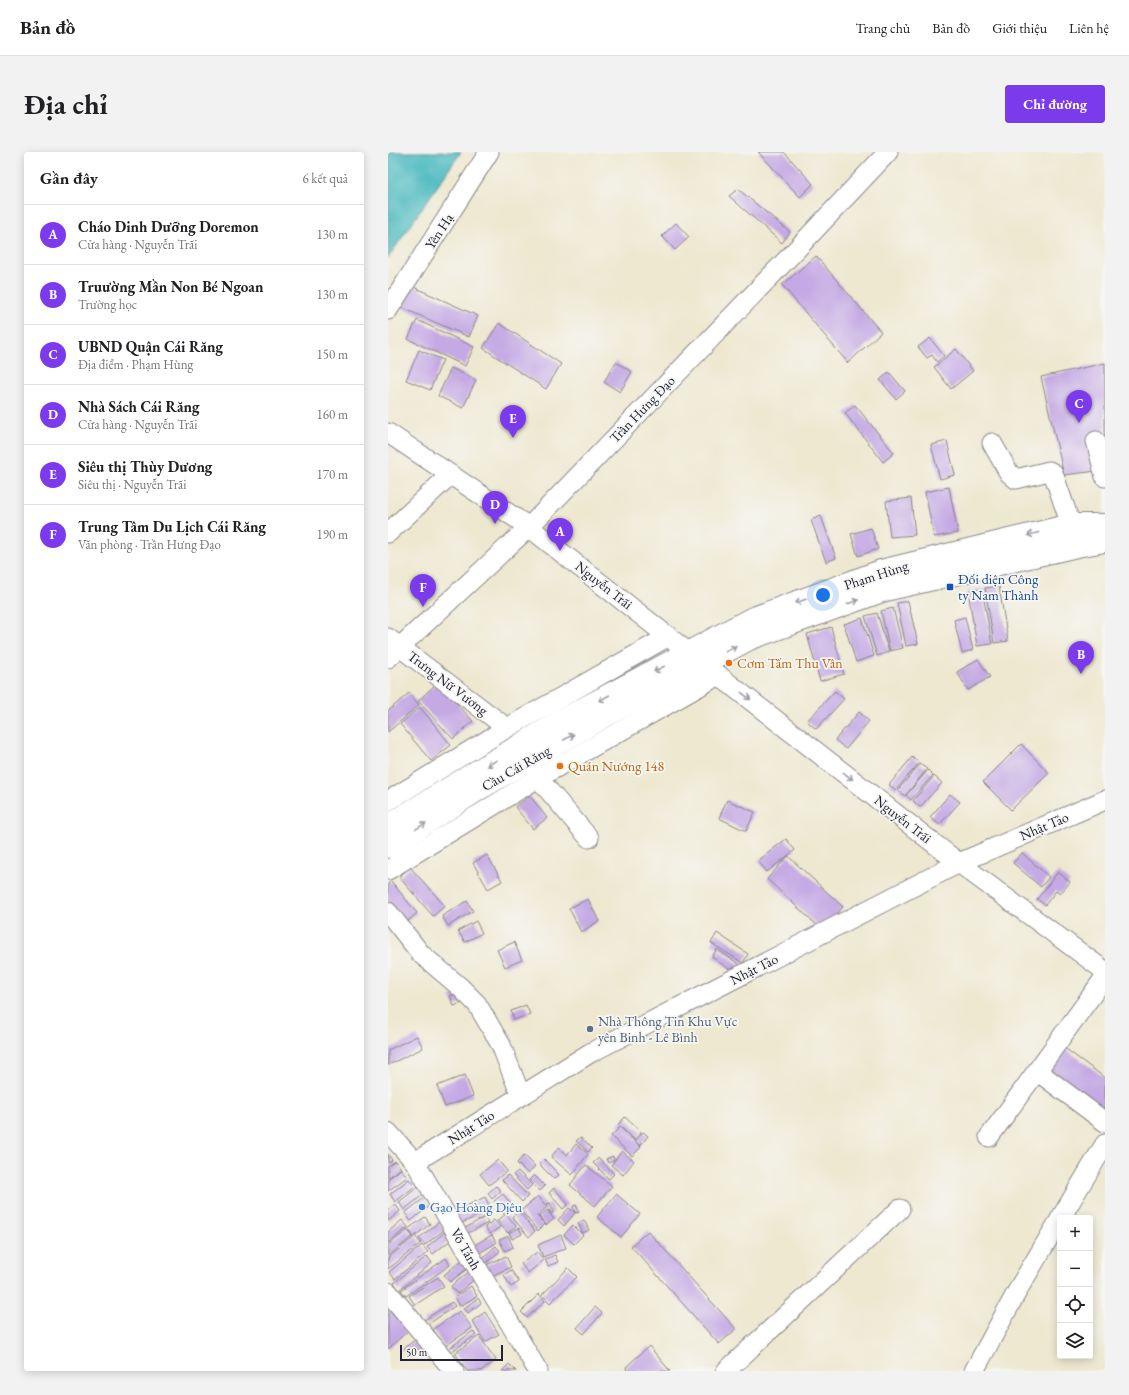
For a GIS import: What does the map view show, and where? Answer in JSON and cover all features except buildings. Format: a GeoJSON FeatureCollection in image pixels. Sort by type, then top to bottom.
{"type":"FeatureCollection","features":[{"type":"Feature","properties":{"kind":"highway","name":"Phạm Hùng"},"geometry":{"type":"LineString","coordinates":[[704,664],[751,619],[881,571],[1071,525],[1105,525]]}},
{"type":"Feature","properties":{"kind":"highway"},"geometry":{"type":"LineString","coordinates":[[1071,525],[1077,546]]}},
{"type":"Feature","properties":{"kind":"highway","name":"Phạm Hùng"},"geometry":{"type":"LineString","coordinates":[[643,686],[704,664],[749,639],[885,590],[1077,546],[1105,541]]}},
{"type":"Feature","properties":{"kind":"highway","name":"Cầu Cái Răng"},"geometry":{"type":"LineString","coordinates":[[388,825],[560,722],[643,686]]}},
{"type":"Feature","properties":{"kind":"highway","name":"Cầu Cái Răng"},"geometry":{"type":"LineString","coordinates":[[388,846],[643,686]]}},
{"type":"Feature","properties":{"kind":"street","name":"Yên Hạ"},"geometry":{"type":"LineString","coordinates":[[388,310],[489,152]]}},
{"type":"Feature","properties":{"kind":"street","name":"Trần Hưng Đạo"},"geometry":{"type":"LineString","coordinates":[[392,647],[529,527],[795,251],[888,152]]}},
{"type":"Feature","properties":{"kind":"street","name":"Nguyễn Trãi"},"geometry":{"type":"LineString","coordinates":[[388,433],[529,527],[959,863],[1105,971]]}},
{"type":"Feature","properties":{"kind":"street"},"geometry":{"type":"LineString","coordinates":[[1096,441],[1105,476]]}},
{"type":"Feature","properties":{"kind":"street"},"geometry":{"type":"LineString","coordinates":[[992,443],[1009,473],[1016,479],[1050,471],[1053,473],[1071,525]]}},
{"type":"Feature","properties":{"kind":"street"},"geometry":{"type":"LineString","coordinates":[[388,533],[444,471]]}},
{"type":"Feature","properties":{"kind":"street"},"geometry":{"type":"LineString","coordinates":[[388,801],[507,728],[669,636]]}},
{"type":"Feature","properties":{"kind":"street","name":"Trưng Nữ Vương"},"geometry":{"type":"LineString","coordinates":[[392,647],[507,728]]}},
{"type":"Feature","properties":{"kind":"street"},"geometry":{"type":"LineString","coordinates":[[388,870],[538,778],[704,664]]}},
{"type":"Feature","properties":{"kind":"street"},"geometry":{"type":"LineString","coordinates":[[538,778],[589,838]]}},
{"type":"Feature","properties":{"kind":"street","name":"Nhật Tảo"},"geometry":{"type":"LineString","coordinates":[[415,1162],[590,1053],[959,863],[1105,800]]}},
{"type":"Feature","properties":{"kind":"street"},"geometry":{"type":"LineString","coordinates":[[388,912],[421,954],[477,1004],[501,1045],[521,1096]]}},
{"type":"Feature","properties":{"kind":"street"},"geometry":{"type":"LineString","coordinates":[[989,1137],[1105,977]]}},
{"type":"Feature","properties":{"kind":"street"},"geometry":{"type":"LineString","coordinates":[[1037,1071],[1105,1122]]}},
{"type":"Feature","properties":{"kind":"street","name":"Võ Tánh"},"geometry":{"type":"LineString","coordinates":[[388,1132],[415,1162],[538,1371]]}},
{"type":"Feature","properties":{"kind":"street"},"geometry":{"type":"LineString","coordinates":[[974,1371],[1020,1286],[1105,1144]]}},
{"type":"Feature","properties":{"kind":"street"},"geometry":{"type":"LineString","coordinates":[[726,1371],[900,1209]]}},
{"type":"Feature","properties":{"kind":"street"},"geometry":{"type":"LineString","coordinates":[[388,1292],[454,1371]]}},
{"type":"Feature","properties":{"kind":"water"},"geometry":{"type":"Polygon","coordinates":[[[388,152],[461,152],[388,258],[388,152]]]}},
{"type":"Feature","properties":{"kind":"place","name":"UBND Quận Cái Răng"},"geometry":{"type":"Point","coordinates":[1079,423]}},
{"type":"Feature","properties":{"kind":"place","name":"Siêu thị Thùy Dương"},"geometry":{"type":"Point","coordinates":[513,438]}},
{"type":"Feature","properties":{"kind":"place","name":"Nhà Sách Cái Răng"},"geometry":{"type":"Point","coordinates":[495,524]}},
{"type":"Feature","properties":{"kind":"place","name":"Cháo Dinh Dưỡng Doremon"},"geometry":{"type":"Point","coordinates":[560,551]}},
{"type":"Feature","properties":{"kind":"place","name":"Đối diện Công ty Nam Thành"},"geometry":{"type":"Point","coordinates":[950,587]}},
{"type":"Feature","properties":{"kind":"place","name":"Trung Tâm Du Lịch Cái Răng"},"geometry":{"type":"Point","coordinates":[423,607]}},
{"type":"Feature","properties":{"kind":"place","name":"Cơm Tấm Thu Vân"},"geometry":{"type":"Point","coordinates":[729,663]}},
{"type":"Feature","properties":{"kind":"place","name":"Truường Mần Non Bé Ngoan"},"geometry":{"type":"Point","coordinates":[1081,674]}},
{"type":"Feature","properties":{"kind":"place","name":"Quán Nướng 148"},"geometry":{"type":"Point","coordinates":[560,766]}},
{"type":"Feature","properties":{"kind":"place","name":"Nhà Thông Tin Khu Vực yên Binh - Lê Bình"},"geometry":{"type":"Point","coordinates":[590,1029]}},
{"type":"Feature","properties":{"kind":"place","name":"Gạo Hoàng Dịêu"},"geometry":{"type":"Point","coordinates":[422,1207]}}]}
